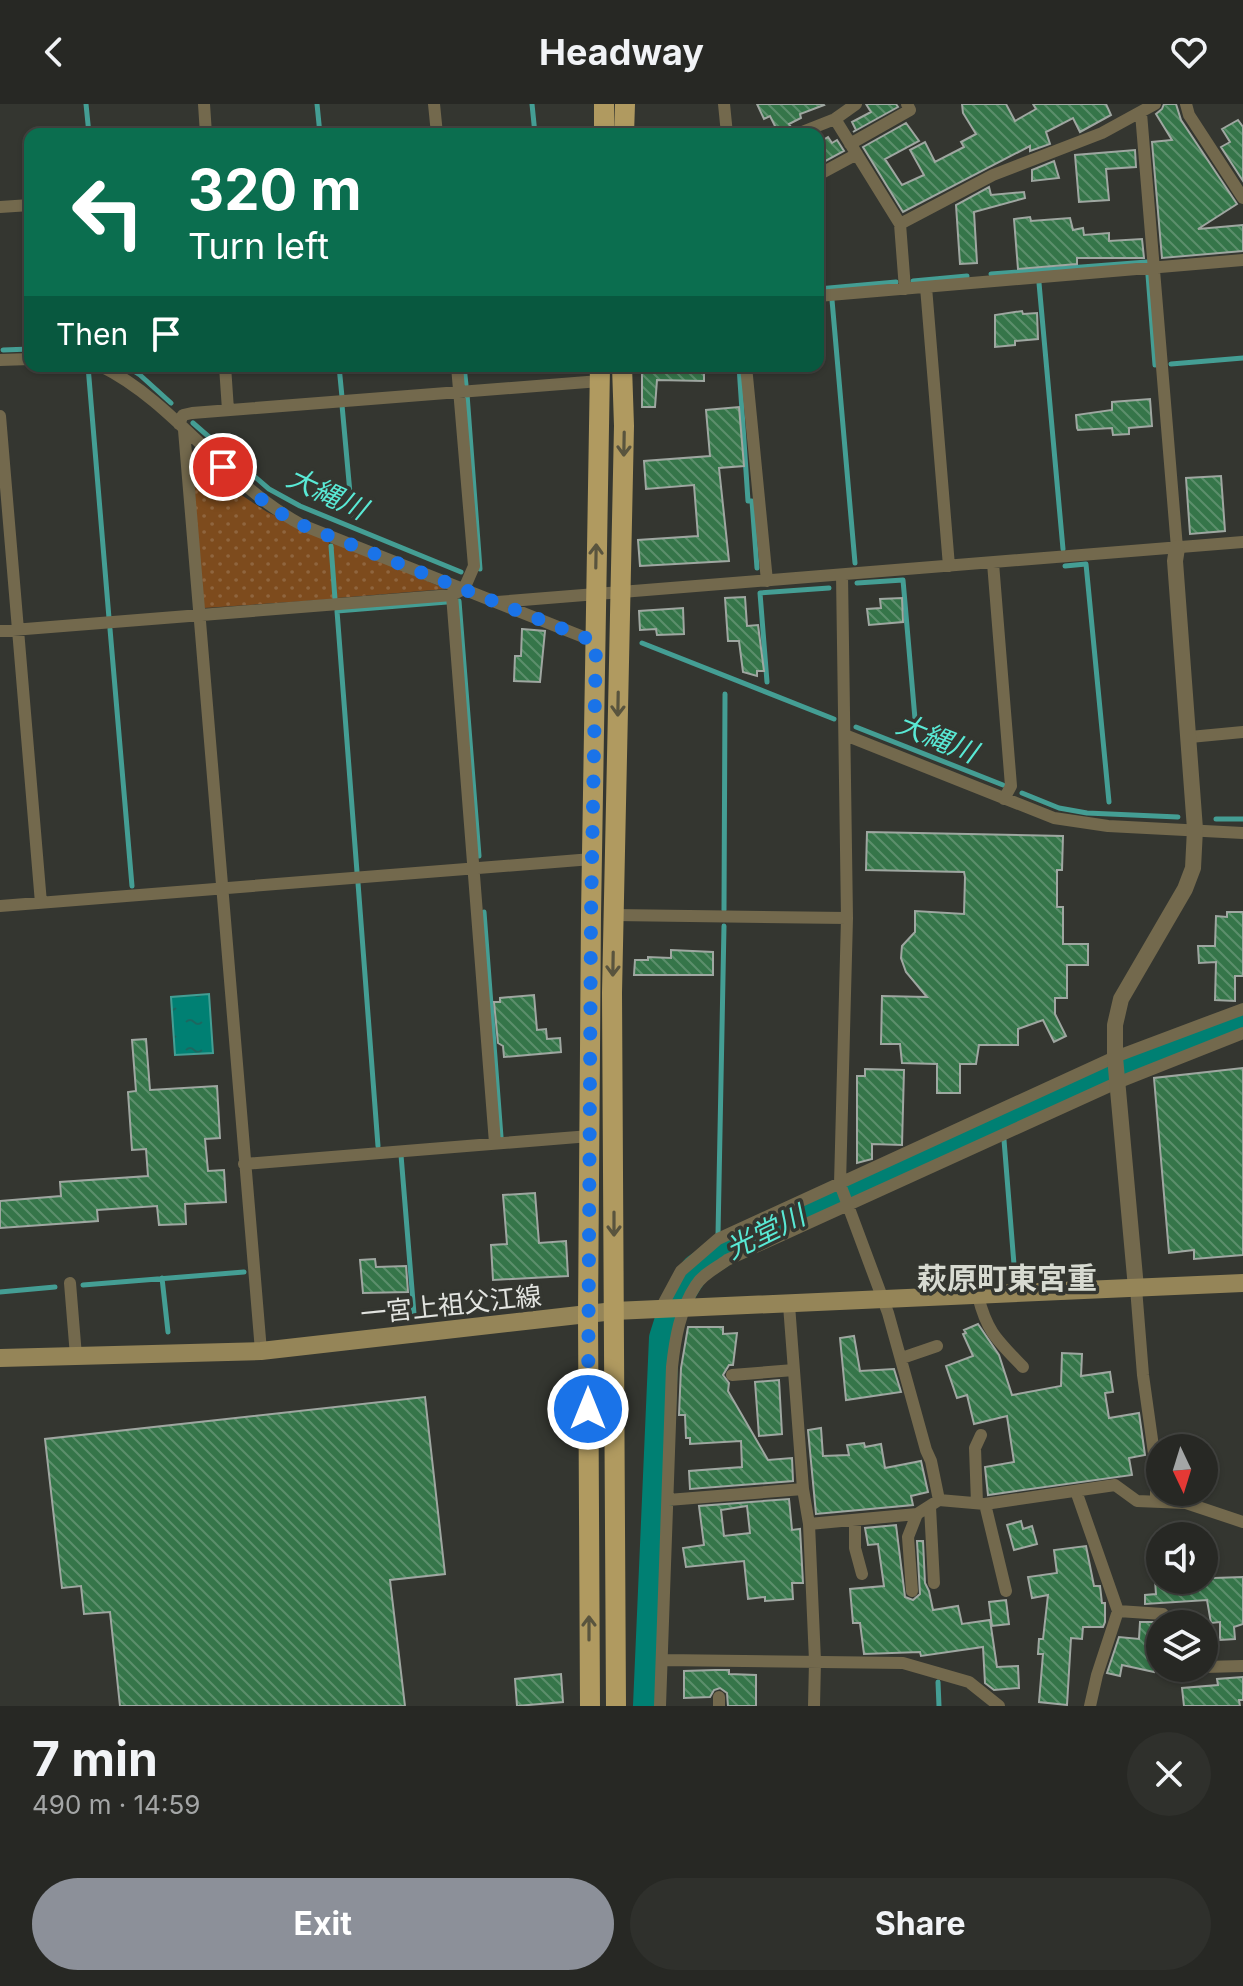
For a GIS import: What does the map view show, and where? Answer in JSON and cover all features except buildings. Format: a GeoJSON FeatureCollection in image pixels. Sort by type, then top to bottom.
{"type":"FeatureCollection","features":[{"type":"Feature","properties":{"kind":"main road"},"geometry":{"type":"LineString","coordinates":[[604,104],[604,128]]}},
{"type":"Feature","properties":{"kind":"main road"},"geometry":{"type":"LineString","coordinates":[[624,128],[625,104]]}},
{"type":"Feature","properties":{"kind":"main road"},"geometry":{"type":"LineString","coordinates":[[616,1706],[614,915],[622,372]]}},
{"type":"Feature","properties":{"kind":"main road"},"geometry":{"type":"LineString","coordinates":[[590,1706],[588,1316],[600,374]]}},
{"type":"Feature","properties":{"kind":"main road","name":"一宮上祖父江線"},"geometry":{"type":"LineString","coordinates":[[0,1358],[261,1351],[614,1311],[1243,1283]]}},
{"type":"Feature","properties":{"kind":"street"},"geometry":{"type":"LineString","coordinates":[[204,104],[206,128]]}},
{"type":"Feature","properties":{"kind":"street"},"geometry":{"type":"LineString","coordinates":[[434,104],[436,128]]}},
{"type":"Feature","properties":{"kind":"street"},"geometry":{"type":"LineString","coordinates":[[724,104],[726,128]]}},
{"type":"Feature","properties":{"kind":"street"},"geometry":{"type":"LineString","coordinates":[[812,128],[835,119],[856,104]]}},
{"type":"Feature","properties":{"kind":"street"},"geometry":{"type":"LineString","coordinates":[[824,171],[910,110],[907,104]]}},
{"type":"Feature","properties":{"kind":"street"},"geometry":{"type":"LineString","coordinates":[[900,224],[993,175],[1069,148],[1155,104]]}},
{"type":"Feature","properties":{"kind":"street"},"geometry":{"type":"LineString","coordinates":[[1186,104],[1189,115],[1243,198]]}},
{"type":"Feature","properties":{"kind":"street"},"geometry":{"type":"LineString","coordinates":[[1141,113],[1177,548],[1175,561],[1195,829],[1193,868],[1185,889],[1121,999],[1115,1025],[1117,1082],[1143,1375],[1151,1434]]}},
{"type":"Feature","properties":{"kind":"street"},"geometry":{"type":"LineString","coordinates":[[835,119],[900,224],[905,289]]}},
{"type":"Feature","properties":{"kind":"street"},"geometry":{"type":"LineString","coordinates":[[0,207],[24,205]]}},
{"type":"Feature","properties":{"kind":"street"},"geometry":{"type":"LineString","coordinates":[[824,296],[1243,260]]}},
{"type":"Feature","properties":{"kind":"street"},"geometry":{"type":"LineString","coordinates":[[926,287],[949,566]]}},
{"type":"Feature","properties":{"kind":"street"},"geometry":{"type":"LineString","coordinates":[[0,360],[24,359]]}},
{"type":"Feature","properties":{"kind":"street"},"geometry":{"type":"LineString","coordinates":[[113,372],[181,427],[273,509],[302,525],[458,592],[497,602],[596,642]]}},
{"type":"Feature","properties":{"kind":"street"},"geometry":{"type":"LineString","coordinates":[[225,372],[228,410]]}},
{"type":"Feature","properties":{"kind":"street"},"geometry":{"type":"LineString","coordinates":[[458,372],[474,566],[458,592],[474,869],[495,1143]]}},
{"type":"Feature","properties":{"kind":"street"},"geometry":{"type":"LineString","coordinates":[[747,372],[767,581]]}},
{"type":"Feature","properties":{"kind":"street"},"geometry":{"type":"LineString","coordinates":[[261,1351],[181,427],[183,415],[460,391],[600,374]]}},
{"type":"Feature","properties":{"kind":"street"},"geometry":{"type":"LineString","coordinates":[[0,416],[41,903]]}},
{"type":"Feature","properties":{"kind":"street"},"geometry":{"type":"LineString","coordinates":[[497,602],[1243,542]]}},
{"type":"Feature","properties":{"kind":"street"},"geometry":{"type":"LineString","coordinates":[[993,563],[1011,786],[1004,799]]}},
{"type":"Feature","properties":{"kind":"street"},"geometry":{"type":"LineString","coordinates":[[842,575],[847,918],[840,1186],[883,1300],[931,1461],[934,1583]]}},
{"type":"Feature","properties":{"kind":"street"},"geometry":{"type":"LineString","coordinates":[[0,631],[458,592]]}},
{"type":"Feature","properties":{"kind":"street"},"geometry":{"type":"LineString","coordinates":[[1190,737],[1243,732]]}},
{"type":"Feature","properties":{"kind":"street"},"geometry":{"type":"LineString","coordinates":[[845,735],[1033,811],[1080,824],[1243,833]]}},
{"type":"Feature","properties":{"kind":"street"},"geometry":{"type":"LineString","coordinates":[[0,906],[592,859]]}},
{"type":"Feature","properties":{"kind":"street"},"geometry":{"type":"LineString","coordinates":[[614,915],[847,918]]}},
{"type":"Feature","properties":{"kind":"street"},"geometry":{"type":"LineString","coordinates":[[660,1706],[675,1335],[673,1310],[681,1271],[718,1239],[1115,1059],[1243,1009]]}},
{"type":"Feature","properties":{"kind":"street"},"geometry":{"type":"LineString","coordinates":[[673,1310],[706,1274],[727,1260],[1117,1082],[1243,1033]]}},
{"type":"Feature","properties":{"kind":"street"},"geometry":{"type":"LineString","coordinates":[[244,1164],[590,1136]]}},
{"type":"Feature","properties":{"kind":"street"},"geometry":{"type":"LineString","coordinates":[[70,1283],[76,1356]]}},
{"type":"Feature","properties":{"kind":"street"},"geometry":{"type":"LineString","coordinates":[[978,1296],[984,1320],[992,1335],[1023,1367]]}},
{"type":"Feature","properties":{"kind":"street"},"geometry":{"type":"LineString","coordinates":[[789,1305],[803,1489],[809,1524],[814,1706]]}},
{"type":"Feature","properties":{"kind":"street"},"geometry":{"type":"LineString","coordinates":[[902,1358],[937,1346]]}},
{"type":"Feature","properties":{"kind":"street"},"geometry":{"type":"LineString","coordinates":[[732,1375],[794,1370]]}},
{"type":"Feature","properties":{"kind":"street"},"geometry":{"type":"LineString","coordinates":[[981,1435],[975,1448],[981,1504],[1006,1591]]}},
{"type":"Feature","properties":{"kind":"street"},"geometry":{"type":"LineString","coordinates":[[809,1524],[917,1514],[934,1504],[981,1504],[1115,1485],[1137,1501],[1146,1501]]}},
{"type":"Feature","properties":{"kind":"street"},"geometry":{"type":"LineString","coordinates":[[668,1500],[803,1489]]}},
{"type":"Feature","properties":{"kind":"street"},"geometry":{"type":"LineString","coordinates":[[1076,1491],[1118,1611],[1090,1706]]}},
{"type":"Feature","properties":{"kind":"street"},"geometry":{"type":"LineString","coordinates":[[1195,1506],[1243,1522]]}},
{"type":"Feature","properties":{"kind":"street"},"geometry":{"type":"LineString","coordinates":[[912,1591],[908,1537],[917,1514]]}},
{"type":"Feature","properties":{"kind":"street"},"geometry":{"type":"LineString","coordinates":[[855,1522],[855,1548],[862,1574]]}},
{"type":"Feature","properties":{"kind":"street"},"geometry":{"type":"LineString","coordinates":[[1118,1611],[1146,1613]]}},
{"type":"Feature","properties":{"kind":"street"},"geometry":{"type":"LineString","coordinates":[[663,1660],[903,1663],[969,1682],[999,1706]]}},
{"type":"Feature","properties":{"kind":"street"},"geometry":{"type":"LineString","coordinates":[[1218,1667],[1243,1666]]}},
{"type":"Feature","properties":{"kind":"shaded area"},"geometry":{"type":"Polygon","coordinates":[[[191,450],[237,492],[267,512],[329,540],[334,599],[204,608],[191,450]]]}},
{"type":"Feature","properties":{"kind":"shaded area"},"geometry":{"type":"Polygon","coordinates":[[[332,541],[446,589],[337,598],[332,541]]]}},
{"type":"Feature","properties":{"kind":"water"},"geometry":{"type":"Polygon","coordinates":[[[209,994],[213,1053],[175,1055],[171,997],[209,994]]]}},
{"type":"Feature","properties":{"kind":"waterway"},"geometry":{"type":"LineString","coordinates":[[86,104],[88,128]]}},
{"type":"Feature","properties":{"kind":"waterway"},"geometry":{"type":"LineString","coordinates":[[317,104],[319,128]]}},
{"type":"Feature","properties":{"kind":"waterway"},"geometry":{"type":"LineString","coordinates":[[532,104],[534,128]]}},
{"type":"Feature","properties":{"kind":"waterway"},"geometry":{"type":"LineString","coordinates":[[991,274],[1147,262]]}},
{"type":"Feature","properties":{"kind":"waterway"},"geometry":{"type":"LineString","coordinates":[[1148,275],[1155,365]]}},
{"type":"Feature","properties":{"kind":"waterway"},"geometry":{"type":"LineString","coordinates":[[913,281],[967,276]]}},
{"type":"Feature","properties":{"kind":"waterway"},"geometry":{"type":"LineString","coordinates":[[824,288],[896,282]]}},
{"type":"Feature","properties":{"kind":"waterway"},"geometry":{"type":"LineString","coordinates":[[1039,283],[1063,549]]}},
{"type":"Feature","properties":{"kind":"waterway"},"geometry":{"type":"LineString","coordinates":[[832,300],[855,563]]}},
{"type":"Feature","properties":{"kind":"waterway","name":"大縄川"},"geometry":{"type":"LineString","coordinates":[[3,350],[24,349]]}},
{"type":"Feature","properties":{"kind":"waterway"},"geometry":{"type":"LineString","coordinates":[[1171,364],[1243,358]]}},
{"type":"Feature","properties":{"kind":"waterway"},"geometry":{"type":"LineString","coordinates":[[88,372],[109,618]]}},
{"type":"Feature","properties":{"kind":"waterway","name":"大縄川"},"geometry":{"type":"LineString","coordinates":[[135,372],[171,403]]}},
{"type":"Feature","properties":{"kind":"waterway"},"geometry":{"type":"LineString","coordinates":[[340,372],[342,397]]}},
{"type":"Feature","properties":{"kind":"waterway"},"geometry":{"type":"LineString","coordinates":[[465,372],[466,385]]}},
{"type":"Feature","properties":{"kind":"waterway"},"geometry":{"type":"LineString","coordinates":[[739,372],[748,501],[752,501],[757,568]]}},
{"type":"Feature","properties":{"kind":"waterway"},"geometry":{"type":"LineString","coordinates":[[467,394],[480,569]]}},
{"type":"Feature","properties":{"kind":"waterway"},"geometry":{"type":"LineString","coordinates":[[342,405],[352,515]]}},
{"type":"Feature","properties":{"kind":"waterway","name":"大縄川"},"geometry":{"type":"LineString","coordinates":[[193,423],[269,489],[300,506],[461,572]]}},
{"type":"Feature","properties":{"kind":"waterway"},"geometry":{"type":"LineString","coordinates":[[331,546],[335,599]]}},
{"type":"Feature","properties":{"kind":"waterway"},"geometry":{"type":"LineString","coordinates":[[1065,566],[1086,564],[1109,802]]}},
{"type":"Feature","properties":{"kind":"waterway"},"geometry":{"type":"LineString","coordinates":[[857,583],[903,580],[917,742]]}},
{"type":"Feature","properties":{"kind":"waterway"},"geometry":{"type":"LineString","coordinates":[[767,682],[760,593],[829,588]]}},
{"type":"Feature","properties":{"kind":"waterway"},"geometry":{"type":"LineString","coordinates":[[459,601],[479,856]]}},
{"type":"Feature","properties":{"kind":"waterway"},"geometry":{"type":"LineString","coordinates":[[357,872],[337,611],[447,602]]}},
{"type":"Feature","properties":{"kind":"waterway"},"geometry":{"type":"LineString","coordinates":[[110,629],[132,886]]}},
{"type":"Feature","properties":{"kind":"waterway","name":"大縄川"},"geometry":{"type":"LineString","coordinates":[[642,643],[834,719]]}},
{"type":"Feature","properties":{"kind":"waterway"},"geometry":{"type":"LineString","coordinates":[[724,910],[725,694]]}},
{"type":"Feature","properties":{"kind":"waterway","name":"大縄川"},"geometry":{"type":"LineString","coordinates":[[856,727],[1003,785]]}},
{"type":"Feature","properties":{"kind":"waterway","name":"大縄川"},"geometry":{"type":"LineString","coordinates":[[1022,793],[1059,808],[1087,813],[1178,817]]}},
{"type":"Feature","properties":{"kind":"waterway","name":"大縄川"},"geometry":{"type":"LineString","coordinates":[[1216,819],[1243,819]]}},
{"type":"Feature","properties":{"kind":"waterway"},"geometry":{"type":"LineString","coordinates":[[358,883],[378,1146]]}},
{"type":"Feature","properties":{"kind":"waterway"},"geometry":{"type":"LineString","coordinates":[[484,912],[501,1137]]}},
{"type":"Feature","properties":{"kind":"waterway"},"geometry":{"type":"LineString","coordinates":[[718,1235],[724,926]]}},
{"type":"Feature","properties":{"kind":"waterway","name":"光堂川"},"geometry":{"type":"LineString","coordinates":[[648,1706],[664,1338],[675,1303],[696,1269],[724,1251],[1040,1103],[1243,1021]]}},
{"type":"Feature","properties":{"kind":"waterway"},"geometry":{"type":"LineString","coordinates":[[1004,1140],[1015,1277]]}},
{"type":"Feature","properties":{"kind":"waterway"},"geometry":{"type":"LineString","coordinates":[[401,1155],[414,1314]]}},
{"type":"Feature","properties":{"kind":"waterway"},"geometry":{"type":"LineString","coordinates":[[83,1285],[244,1272]]}},
{"type":"Feature","properties":{"kind":"waterway"},"geometry":{"type":"LineString","coordinates":[[162,1278],[168,1332]]}},
{"type":"Feature","properties":{"kind":"waterway"},"geometry":{"type":"LineString","coordinates":[[0,1292],[55,1287]]}},
{"type":"Feature","properties":{"kind":"waterway"},"geometry":{"type":"LineString","coordinates":[[938,1682],[939,1706]]}},
{"type":"Feature","properties":{"kind":"district","name":"萩原町東宮重"},"geometry":{"type":"Point","coordinates":[1007,1279]}},
{"type":"Feature","properties":{"kind":"route"},"geometry":{"type":"LineString","coordinates":[[223,467],[273,509],[302,525],[596,642],[588,1409]]}}]}
